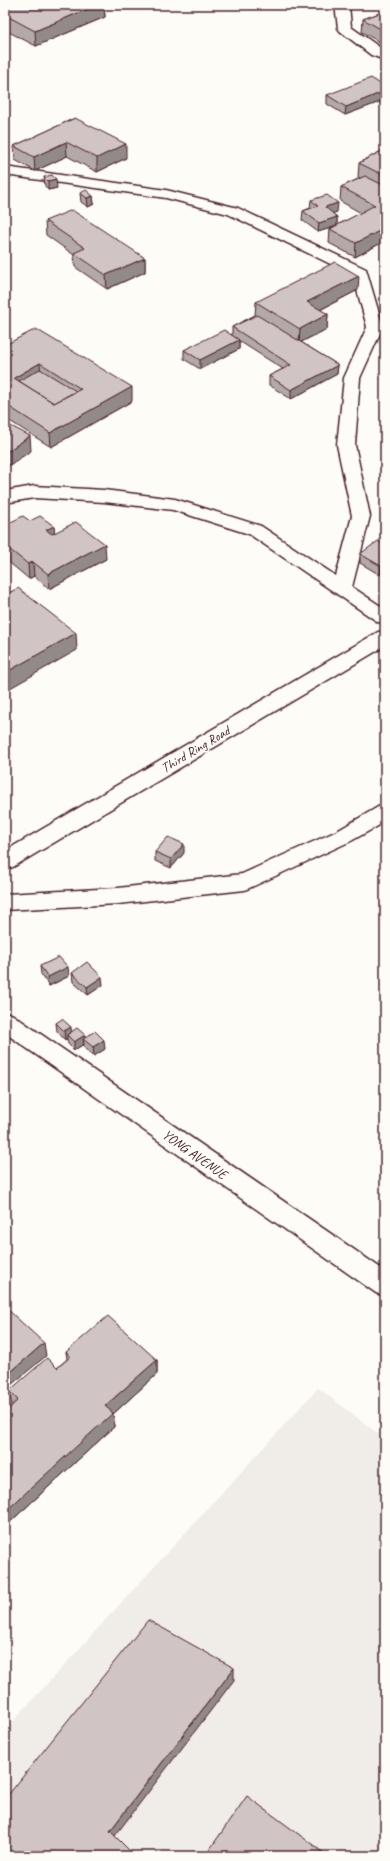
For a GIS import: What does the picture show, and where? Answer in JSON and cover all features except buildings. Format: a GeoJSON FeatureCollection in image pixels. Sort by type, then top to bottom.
{"type":"FeatureCollection","features":[{"type":"Feature","properties":{"kind":"street"},"geometry":{"type":"LineString","coordinates":[[342,5],[345,28],[376,52],[385,56]]}},
{"type":"Feature","properties":{"kind":"street"},"geometry":{"type":"LineString","coordinates":[[5,171],[53,176],[166,194],[234,211],[360,272],[375,327],[352,378],[346,445],[362,516],[342,589]]}},
{"type":"Feature","properties":{"kind":"street"},"geometry":{"type":"LineString","coordinates":[[5,497],[34,492],[104,496],[175,505],[255,530],[385,618]]}},
{"type":"Feature","properties":{"kind":"street","name":"Third Ring Road"},"geometry":{"type":"LineString","coordinates":[[5,861],[385,636]]}},
{"type":"Feature","properties":{"kind":"street"},"geometry":{"type":"LineString","coordinates":[[5,902],[118,896],[245,882],[344,836],[385,812]]}},
{"type":"Feature","properties":{"kind":"street","name":"YONG AVENUE"},"geometry":{"type":"LineString","coordinates":[[5,1021],[385,1286]]}},
{"type":"Feature","properties":{"kind":"shaded area"},"geometry":{"type":"Polygon","coordinates":[[[318,1388],[385,1439],[385,1856],[5,1856],[5,1730],[318,1388]]]}}]}
